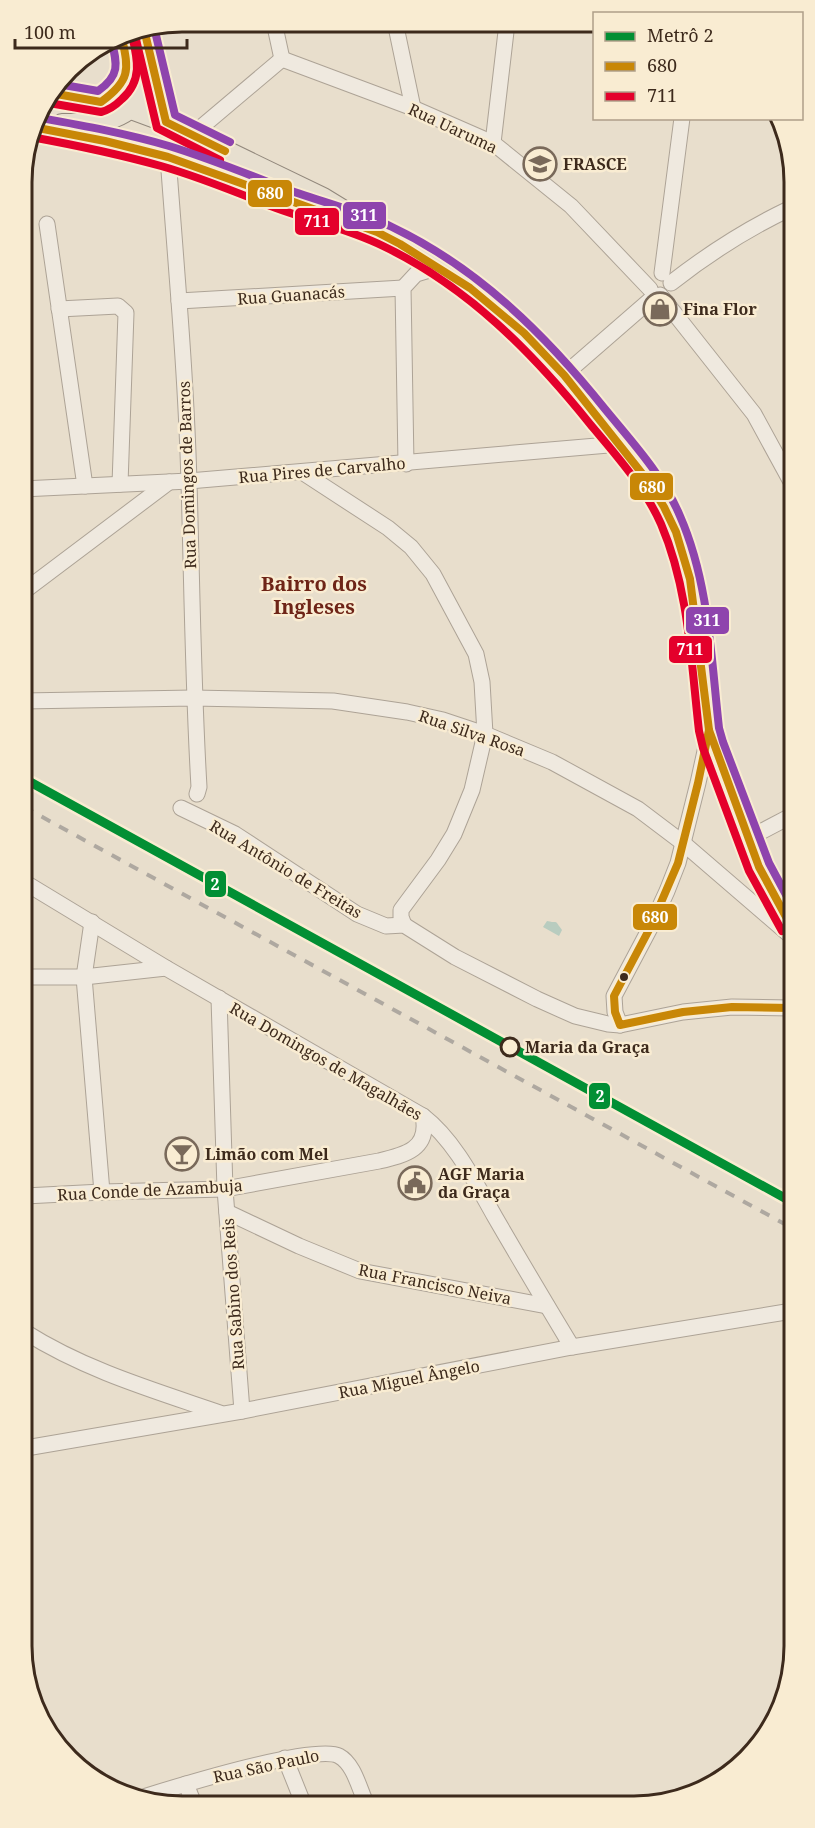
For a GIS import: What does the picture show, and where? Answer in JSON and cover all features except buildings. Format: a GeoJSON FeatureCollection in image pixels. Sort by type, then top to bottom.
{"type":"FeatureCollection","features":[{"type":"Feature","properties":{"kind":"main road"},"geometry":{"type":"LineString","coordinates":[[146,36],[166,122]]}},
{"type":"Feature","properties":{"kind":"main road"},"geometry":{"type":"LineString","coordinates":[[101,102],[113,94],[126,78],[128,67],[123,43]]}},
{"type":"Feature","properties":{"kind":"main road"},"geometry":{"type":"LineString","coordinates":[[44,122],[82,124],[109,119],[131,109],[139,99],[145,84],[150,55]]}},
{"type":"Feature","properties":{"kind":"main road"},"geometry":{"type":"LineString","coordinates":[[60,95],[131,109],[166,122],[323,198],[470,288],[524,333],[564,375],[648,481],[676,532],[693,601],[709,730],[759,867],[784,912]]}},
{"type":"Feature","properties":{"kind":"main road"},"geometry":{"type":"LineString","coordinates":[[41,129],[105,141],[168,157],[377,232]]}},
{"type":"Feature","properties":{"kind":"street"},"geometry":{"type":"LineString","coordinates":[[192,135],[282,59],[276,32]]}},
{"type":"Feature","properties":{"kind":"street"},"geometry":{"type":"LineString","coordinates":[[397,32],[413,108]]}},
{"type":"Feature","properties":{"kind":"street"},"geometry":{"type":"LineString","coordinates":[[493,143],[506,32]]}},
{"type":"Feature","properties":{"kind":"street","name":"Rua Uaruma"},"geometry":{"type":"LineString","coordinates":[[282,59],[413,108],[493,143],[572,206],[656,293],[754,414],[784,469]]}},
{"type":"Feature","properties":{"kind":"street"},"geometry":{"type":"LineString","coordinates":[[564,375],[656,293],[668,293],[667,278],[682,120]]}},
{"type":"Feature","properties":{"kind":"street","name":"Rua Domingos de Barros"},"geometry":{"type":"LineString","coordinates":[[168,157],[189,481],[193,698],[199,788],[197,794]]}},
{"type":"Feature","properties":{"kind":"street"},"geometry":{"type":"LineString","coordinates":[[667,278],[689,268],[752,227],[784,211]]}},
{"type":"Feature","properties":{"kind":"street"},"geometry":{"type":"LineString","coordinates":[[46,225],[85,486]]}},
{"type":"Feature","properties":{"kind":"street"},"geometry":{"type":"LineString","coordinates":[[416,253],[416,274]]}},
{"type":"Feature","properties":{"kind":"street"},"geometry":{"type":"LineString","coordinates":[[406,464],[403,288],[416,274],[439,267]]}},
{"type":"Feature","properties":{"kind":"street","name":"Rua Guanacás"},"geometry":{"type":"LineString","coordinates":[[179,302],[403,288]]}},
{"type":"Feature","properties":{"kind":"street"},"geometry":{"type":"LineString","coordinates":[[59,309],[118,306],[126,313],[120,484]]}},
{"type":"Feature","properties":{"kind":"street","name":"Rua Pires de Carvalho"},"geometry":{"type":"LineString","coordinates":[[32,489],[189,481],[620,444]]}},
{"type":"Feature","properties":{"kind":"street"},"geometry":{"type":"LineString","coordinates":[[302,472],[388,528],[411,548],[433,574],[476,654],[482,682],[485,734],[472,790],[454,834],[403,918]]}},
{"type":"Feature","properties":{"kind":"street"},"geometry":{"type":"LineString","coordinates":[[32,585],[169,482]]}},
{"type":"Feature","properties":{"kind":"street","name":"Rua Silva Rosa"},"geometry":{"type":"LineString","coordinates":[[32,701],[193,698],[333,701],[443,720],[485,734],[562,767],[638,809],[683,843],[783,930]]}},
{"type":"Feature","properties":{"kind":"street"},"geometry":{"type":"LineString","coordinates":[[709,730],[699,783],[683,843],[667,891],[614,996],[615,1012],[620,1025],[683,1012],[732,1007],[783,1007]]}},
{"type":"Feature","properties":{"kind":"street","name":"Rua Antônio de Freitas"},"geometry":{"type":"LineString","coordinates":[[181,808],[234,834],[357,914],[386,926],[403,918],[455,957],[548,1005],[575,1016],[620,1025]]}},
{"type":"Feature","properties":{"kind":"street"},"geometry":{"type":"LineString","coordinates":[[749,838],[784,820]]}},
{"type":"Feature","properties":{"kind":"street","name":"Rua Domingos de Magalhães"},"geometry":{"type":"LineString","coordinates":[[32,887],[166,968],[423,1116],[436,1126],[473,1179],[572,1347]]}},
{"type":"Feature","properties":{"kind":"street"},"geometry":{"type":"LineString","coordinates":[[92,922],[84,977],[102,1192]]}},
{"type":"Feature","properties":{"kind":"street"},"geometry":{"type":"LineString","coordinates":[[32,977],[84,977],[166,968]]}},
{"type":"Feature","properties":{"kind":"street","name":"Rua Sabino dos Reis"},"geometry":{"type":"LineString","coordinates":[[219,998],[225,1189],[242,1411]]}},
{"type":"Feature","properties":{"kind":"street","name":"Rua Conde de Azambuja"},"geometry":{"type":"LineString","coordinates":[[32,1196],[225,1189],[399,1157],[419,1144],[424,1137],[426,1127],[423,1116]]}},
{"type":"Feature","properties":{"kind":"street","name":"Rua Francisco Neiva"},"geometry":{"type":"LineString","coordinates":[[227,1212],[309,1251],[360,1271],[547,1306]]}},
{"type":"Feature","properties":{"kind":"street","name":"Rua Miguel Ângelo"},"geometry":{"type":"LineString","coordinates":[[32,1447],[242,1411],[572,1347],[783,1312]]}},
{"type":"Feature","properties":{"kind":"street"},"geometry":{"type":"LineString","coordinates":[[32,1337],[46,1346],[115,1377],[223,1414]]}},
{"type":"Feature","properties":{"kind":"street","name":"Rua São Paulo"},"geometry":{"type":"LineString","coordinates":[[153,1794],[285,1758],[327,1753],[336,1754],[344,1759],[363,1796]]}},
{"type":"Feature","properties":{"kind":"street"},"geometry":{"type":"LineString","coordinates":[[285,1758],[300,1796]]}},
{"type":"Feature","properties":{"kind":"street"},"geometry":{"type":"LineString","coordinates":[[186,1784],[191,1796]]}},
{"type":"Feature","properties":{"kind":"shaded area"},"geometry":{"type":"Polygon","coordinates":[[[547,921],[557,923],[562,930],[559,936],[543,927],[547,921]]]}},
{"type":"Feature","properties":{"kind":"railway"},"geometry":{"type":"LineString","coordinates":[[32,811],[783,1223]]}},
{"type":"Feature","properties":{"kind":"metro line","name":"2"},"geometry":{"type":"LineString","coordinates":[[32,783],[783,1197]]}},
{"type":"Feature","properties":{"kind":"transit line","name":"311"},"geometry":{"type":"LineString","coordinates":[[156,34],[175,115],[230,142]]}},
{"type":"Feature","properties":{"kind":"transit line","name":"680"},"geometry":{"type":"LineString","coordinates":[[146,36],[166,122],[225,151]]}},
{"type":"Feature","properties":{"kind":"transit line","name":"711"},"geometry":{"type":"LineString","coordinates":[[54,104],[101,112],[110,109],[120,101],[134,84],[136,76],[137,59],[133,39]]}},
{"type":"Feature","properties":{"kind":"transit line","name":"711"},"geometry":{"type":"LineString","coordinates":[[136,39],[157,128],[220,160]]}},
{"type":"Feature","properties":{"kind":"transit line","name":"680"},"geometry":{"type":"LineString","coordinates":[[60,95],[101,102],[111,94],[119,86],[126,72],[123,44]]}},
{"type":"Feature","properties":{"kind":"transit line","name":"311"},"geometry":{"type":"LineString","coordinates":[[67,86],[98,91],[111,80],[114,74],[116,62],[113,49]]}},
{"type":"Feature","properties":{"kind":"transit line","name":"311"},"geometry":{"type":"LineString","coordinates":[[45,119],[119,133],[169,146],[392,227],[453,262],[482,283],[559,355],[646,460],[665,487],[680,516],[690,541],[703,593],[719,728],[769,863],[784,890]]}},
{"type":"Feature","properties":{"kind":"transit line","name":"680"},"geometry":{"type":"LineString","coordinates":[[41,129],[105,141],[168,157],[377,232],[470,288],[524,333],[564,375],[648,481],[676,532],[690,579],[709,730],[678,863],[650,928],[614,996],[615,1012],[620,1025],[683,1012],[732,1007],[783,1008]]}},
{"type":"Feature","properties":{"kind":"transit line","name":"711"},"geometry":{"type":"LineString","coordinates":[[38,138],[176,170],[276,208],[370,240],[414,262],[470,301],[545,371],[629,471],[661,524],[678,574],[688,626],[699,731],[703,748],[749,871],[782,931]]}},
{"type":"Feature","properties":{"kind":"transit line","name":"680"},"geometry":{"type":"LineString","coordinates":[[709,730],[759,867],[784,912]]}},
{"type":"Feature","properties":{"kind":"place","name":"FRASCE"},"geometry":{"type":"Point","coordinates":[540,164]}},
{"type":"Feature","properties":{"kind":"place","name":"Fina Flor"},"geometry":{"type":"Point","coordinates":[660,309]}},
{"type":"Feature","properties":{"kind":"place","name":"Maria da Graça"},"geometry":{"type":"Point","coordinates":[510,1047]}},
{"type":"Feature","properties":{"kind":"place","name":"Limão com Mel"},"geometry":{"type":"Point","coordinates":[182,1154]}},
{"type":"Feature","properties":{"kind":"place","name":"AGF Maria da Graça"},"geometry":{"type":"Point","coordinates":[415,1183]}},
{"type":"Feature","properties":{"kind":"district","name":"Bairro dos Ingleses"},"geometry":{"type":"Point","coordinates":[314,594]}}]}
